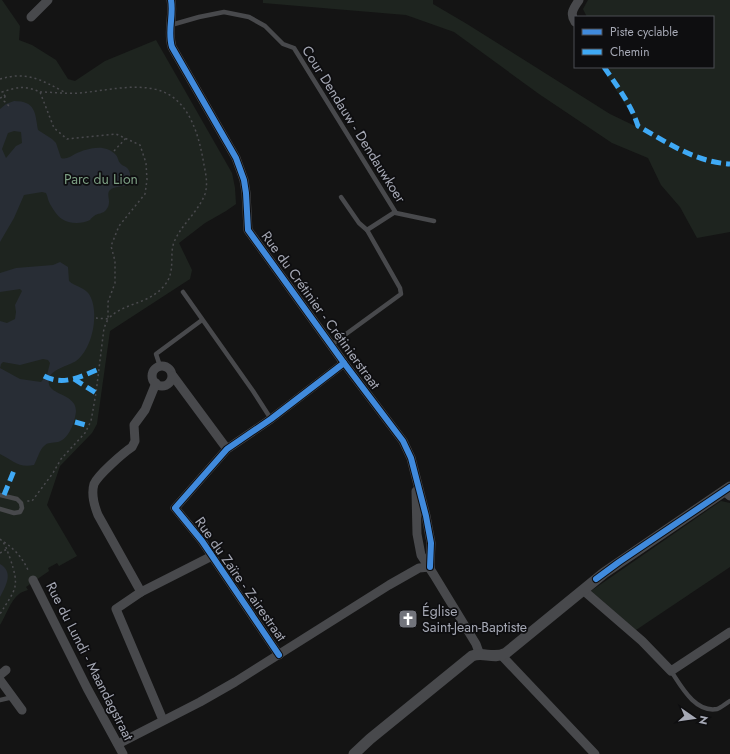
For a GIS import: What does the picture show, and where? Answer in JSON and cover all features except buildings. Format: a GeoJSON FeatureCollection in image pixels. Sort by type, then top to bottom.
{"type":"FeatureCollection","features":[{"type":"Feature","properties":{"kind":"street"},"geometry":{"type":"LineString","coordinates":[[31,17],[48,0]]}},
{"type":"Feature","properties":{"kind":"street","name":"Rue du Crétinier - Crétinierstraat"},"geometry":{"type":"LineString","coordinates":[[171,0],[172,11],[170,39],[172,47],[236,158],[244,180],[248,230],[344,364],[403,441],[411,458],[415,472],[417,534],[421,555],[430,567],[476,644],[480,655]]}},
{"type":"Feature","properties":{"kind":"street"},"geometry":{"type":"LineString","coordinates":[[574,20],[572,13],[579,0]]}},
{"type":"Feature","properties":{"kind":"street","name":"Rue du Zaïre - Zairestraat"},"geometry":{"type":"LineString","coordinates":[[279,655],[202,541],[175,508],[228,449],[271,419],[344,364]]}},
{"type":"Feature","properties":{"kind":"street"},"geometry":{"type":"LineString","coordinates":[[172,376],[170,382],[161,386],[153,380],[152,374],[156,368],[166,366],[228,449]]}},
{"type":"Feature","properties":{"kind":"street"},"geometry":{"type":"LineString","coordinates":[[141,592],[98,515],[94,504],[93,493],[95,484],[101,475],[132,447],[135,441],[134,425],[145,410],[156,383]]}},
{"type":"Feature","properties":{"kind":"street"},"geometry":{"type":"LineString","coordinates":[[354,754],[370,739],[474,655],[496,657],[502,656],[619,562],[728,491]]}},
{"type":"Feature","properties":{"kind":"street"},"geometry":{"type":"LineString","coordinates":[[163,720],[116,609],[141,592],[212,556]]}},
{"type":"Feature","properties":{"kind":"street"},"geometry":{"type":"LineString","coordinates":[[118,744],[200,702],[279,655],[389,585],[419,568],[430,567]]}},
{"type":"Feature","properties":{"kind":"street","name":"Rue du Lundi - Maandagstraat"},"geometry":{"type":"LineString","coordinates":[[33,580],[123,754]]}},
{"type":"Feature","properties":{"kind":"street"},"geometry":{"type":"LineString","coordinates":[[583,590],[642,641],[671,671],[730,632]]}},
{"type":"Feature","properties":{"kind":"street"},"geometry":{"type":"LineString","coordinates":[[502,656],[595,754]]}},
{"type":"Feature","properties":{"kind":"street"},"geometry":{"type":"LineString","coordinates":[[0,680],[22,710]]}},
{"type":"Feature","properties":{"kind":"lane","name":"Cour Dendauw - Dendauwkoer"},"geometry":{"type":"LineString","coordinates":[[171,25],[224,12],[249,17],[265,26],[284,44],[294,48],[396,214],[434,221]]}},
{"type":"Feature","properties":{"kind":"lane","name":"Rue du Crétinier - Crétinierstraat"},"geometry":{"type":"LineString","coordinates":[[331,345],[401,294],[400,288],[367,230],[359,223],[341,197]]}},
{"type":"Feature","properties":{"kind":"lane"},"geometry":{"type":"LineString","coordinates":[[367,230],[395,212]]}},
{"type":"Feature","properties":{"kind":"lane"},"geometry":{"type":"LineString","coordinates":[[183,292],[254,391],[271,419]]}},
{"type":"Feature","properties":{"kind":"lane"},"geometry":{"type":"LineString","coordinates":[[160,366],[156,354],[202,320]]}},
{"type":"Feature","properties":{"kind":"lane"},"geometry":{"type":"LineString","coordinates":[[0,495],[17,499],[21,502],[22,508],[20,512],[14,513],[0,509]]}},
{"type":"Feature","properties":{"kind":"lane"},"geometry":{"type":"LineString","coordinates":[[671,671],[695,704],[711,709],[718,709],[730,701]]}},
{"type":"Feature","properties":{"kind":"lane"},"geometry":{"type":"LineString","coordinates":[[0,700],[13,697]]}},
{"type":"Feature","properties":{"kind":"path"},"geometry":{"type":"LineString","coordinates":[[0,79],[11,76],[26,76],[38,79],[66,93]]}},
{"type":"Feature","properties":{"kind":"path"},"geometry":{"type":"LineString","coordinates":[[1,92],[18,87],[29,87],[40,92],[66,93],[122,87],[155,89],[166,93],[175,99],[185,109],[194,125],[207,184],[205,194],[199,207],[184,225],[174,241],[172,268],[167,281],[147,299],[115,312],[108,319],[104,328],[93,412],[85,433],[61,459],[53,473],[32,501],[21,502]]}},
{"type":"Feature","properties":{"kind":"path"},"geometry":{"type":"LineString","coordinates":[[1,92],[6,96]]}},
{"type":"Feature","properties":{"kind":"path"},"geometry":{"type":"LineString","coordinates":[[40,92],[54,128],[67,139],[116,134],[140,145],[146,163],[147,180],[145,194],[119,226],[111,246],[115,261],[114,283],[108,302],[108,319]]}},
{"type":"Feature","properties":{"kind":"path"},"geometry":{"type":"LineString","coordinates":[[0,98],[6,96]]}},
{"type":"Feature","properties":{"kind":"path"},"geometry":{"type":"LineString","coordinates":[[6,96],[4,101],[10,107]]}},
{"type":"Feature","properties":{"kind":"path"},"geometry":{"type":"LineString","coordinates":[[114,150],[126,138]]}},
{"type":"Feature","properties":{"kind":"path"},"geometry":{"type":"LineString","coordinates":[[96,318],[108,319]]}},
{"type":"Feature","properties":{"kind":"path"},"geometry":{"type":"LineString","coordinates":[[0,539],[14,549],[21,557],[33,580]]}},
{"type":"Feature","properties":{"kind":"path"},"geometry":{"type":"LineString","coordinates":[[0,614],[16,585],[15,573],[4,542]]}},
{"type":"Feature","properties":{"kind":"path"},"geometry":{"type":"LineString","coordinates":[[0,553],[7,549]]}},
{"type":"Feature","properties":{"kind":"green space","name":"Parc du Lion"},"geometry":{"type":"Polygon","coordinates":[[[0,0],[2,0],[20,26],[19,40],[32,45],[56,60],[68,79],[75,81],[105,61],[156,40],[232,173],[236,204],[205,223],[179,243],[192,270],[190,279],[110,331],[97,424],[92,433],[60,466],[47,505],[77,556],[59,566],[57,563],[48,568],[49,571],[26,587],[28,590],[16,597],[0,625],[0,0]]]}},
{"type":"Feature","properties":{"kind":"green space"},"geometry":{"type":"Polygon","coordinates":[[[263,0],[433,0],[433,4],[610,114],[635,126],[632,115],[602,68],[714,68],[714,16],[586,16],[583,9],[588,0],[730,0],[730,232],[697,238],[680,207],[661,185],[648,158],[612,143],[539,94],[454,32],[406,15],[263,3],[263,0]]]}},
{"type":"Feature","properties":{"kind":"green space"},"geometry":{"type":"Polygon","coordinates":[[[721,501],[730,503],[730,567],[636,630],[591,591],[721,501]]]}},
{"type":"Feature","properties":{"kind":"shaded area"},"geometry":{"type":"Polygon","coordinates":[[[14,101],[27,103],[35,113],[38,130],[56,143],[61,158],[67,158],[85,150],[96,148],[107,149],[116,155],[119,162],[128,169],[130,178],[125,186],[111,189],[108,195],[108,206],[105,211],[91,218],[90,220],[72,223],[65,221],[57,215],[49,203],[46,193],[42,192],[24,195],[14,218],[0,242],[0,109],[6,104],[14,101]],[[14,131],[8,133],[2,149],[6,158],[16,146],[22,143],[21,132],[14,131]]]}},
{"type":"Feature","properties":{"kind":"shaded area"},"geometry":{"type":"Polygon","coordinates":[[[60,262],[68,267],[69,281],[89,294],[94,310],[93,329],[87,348],[82,355],[76,361],[56,370],[49,379],[49,384],[56,392],[71,400],[75,405],[76,411],[71,430],[62,440],[49,443],[44,446],[34,465],[24,466],[0,454],[0,368],[0,321],[7,323],[15,319],[15,305],[22,291],[20,289],[0,292],[0,273],[16,268],[53,265],[60,262]],[[43,359],[20,365],[3,362],[0,368],[20,379],[41,382],[47,375],[50,363],[48,360],[43,359]]]}},
{"type":"Feature","properties":{"kind":"shaded area"},"geometry":{"type":"Polygon","coordinates":[[[0,564],[7,571],[8,579],[0,597],[0,564]]]}},
{"type":"Feature","properties":{"kind":"marked path"},"geometry":{"type":"LineString","coordinates":[[605,68],[628,103],[638,126],[693,156],[705,160],[730,164]]}},
{"type":"Feature","properties":{"kind":"marked path"},"geometry":{"type":"LineString","coordinates":[[44,376],[51,379],[65,380],[72,379],[99,369]]}},
{"type":"Feature","properties":{"kind":"marked path"},"geometry":{"type":"LineString","coordinates":[[74,379],[96,393]]}},
{"type":"Feature","properties":{"kind":"marked path"},"geometry":{"type":"LineString","coordinates":[[75,422],[89,426]]}},
{"type":"Feature","properties":{"kind":"marked path"},"geometry":{"type":"LineString","coordinates":[[4,495],[15,468]]}},
{"type":"Feature","properties":{"kind":"cycle path"},"geometry":{"type":"LineString","coordinates":[[171,0],[172,12],[170,35],[172,47],[236,158],[244,180],[248,230],[344,363],[403,441],[411,458],[426,516],[431,543],[430,567]]}},
{"type":"Feature","properties":{"kind":"cycle path"},"geometry":{"type":"LineString","coordinates":[[279,655],[202,541],[175,508],[227,449],[271,419],[344,363]]}},
{"type":"Feature","properties":{"kind":"cycle path"},"geometry":{"type":"LineString","coordinates":[[596,579],[730,487]]}},
{"type":"Feature","properties":{"kind":"place","name":"Église Saint-Jean-Baptiste"},"geometry":{"type":"Point","coordinates":[408,619]}}]}
